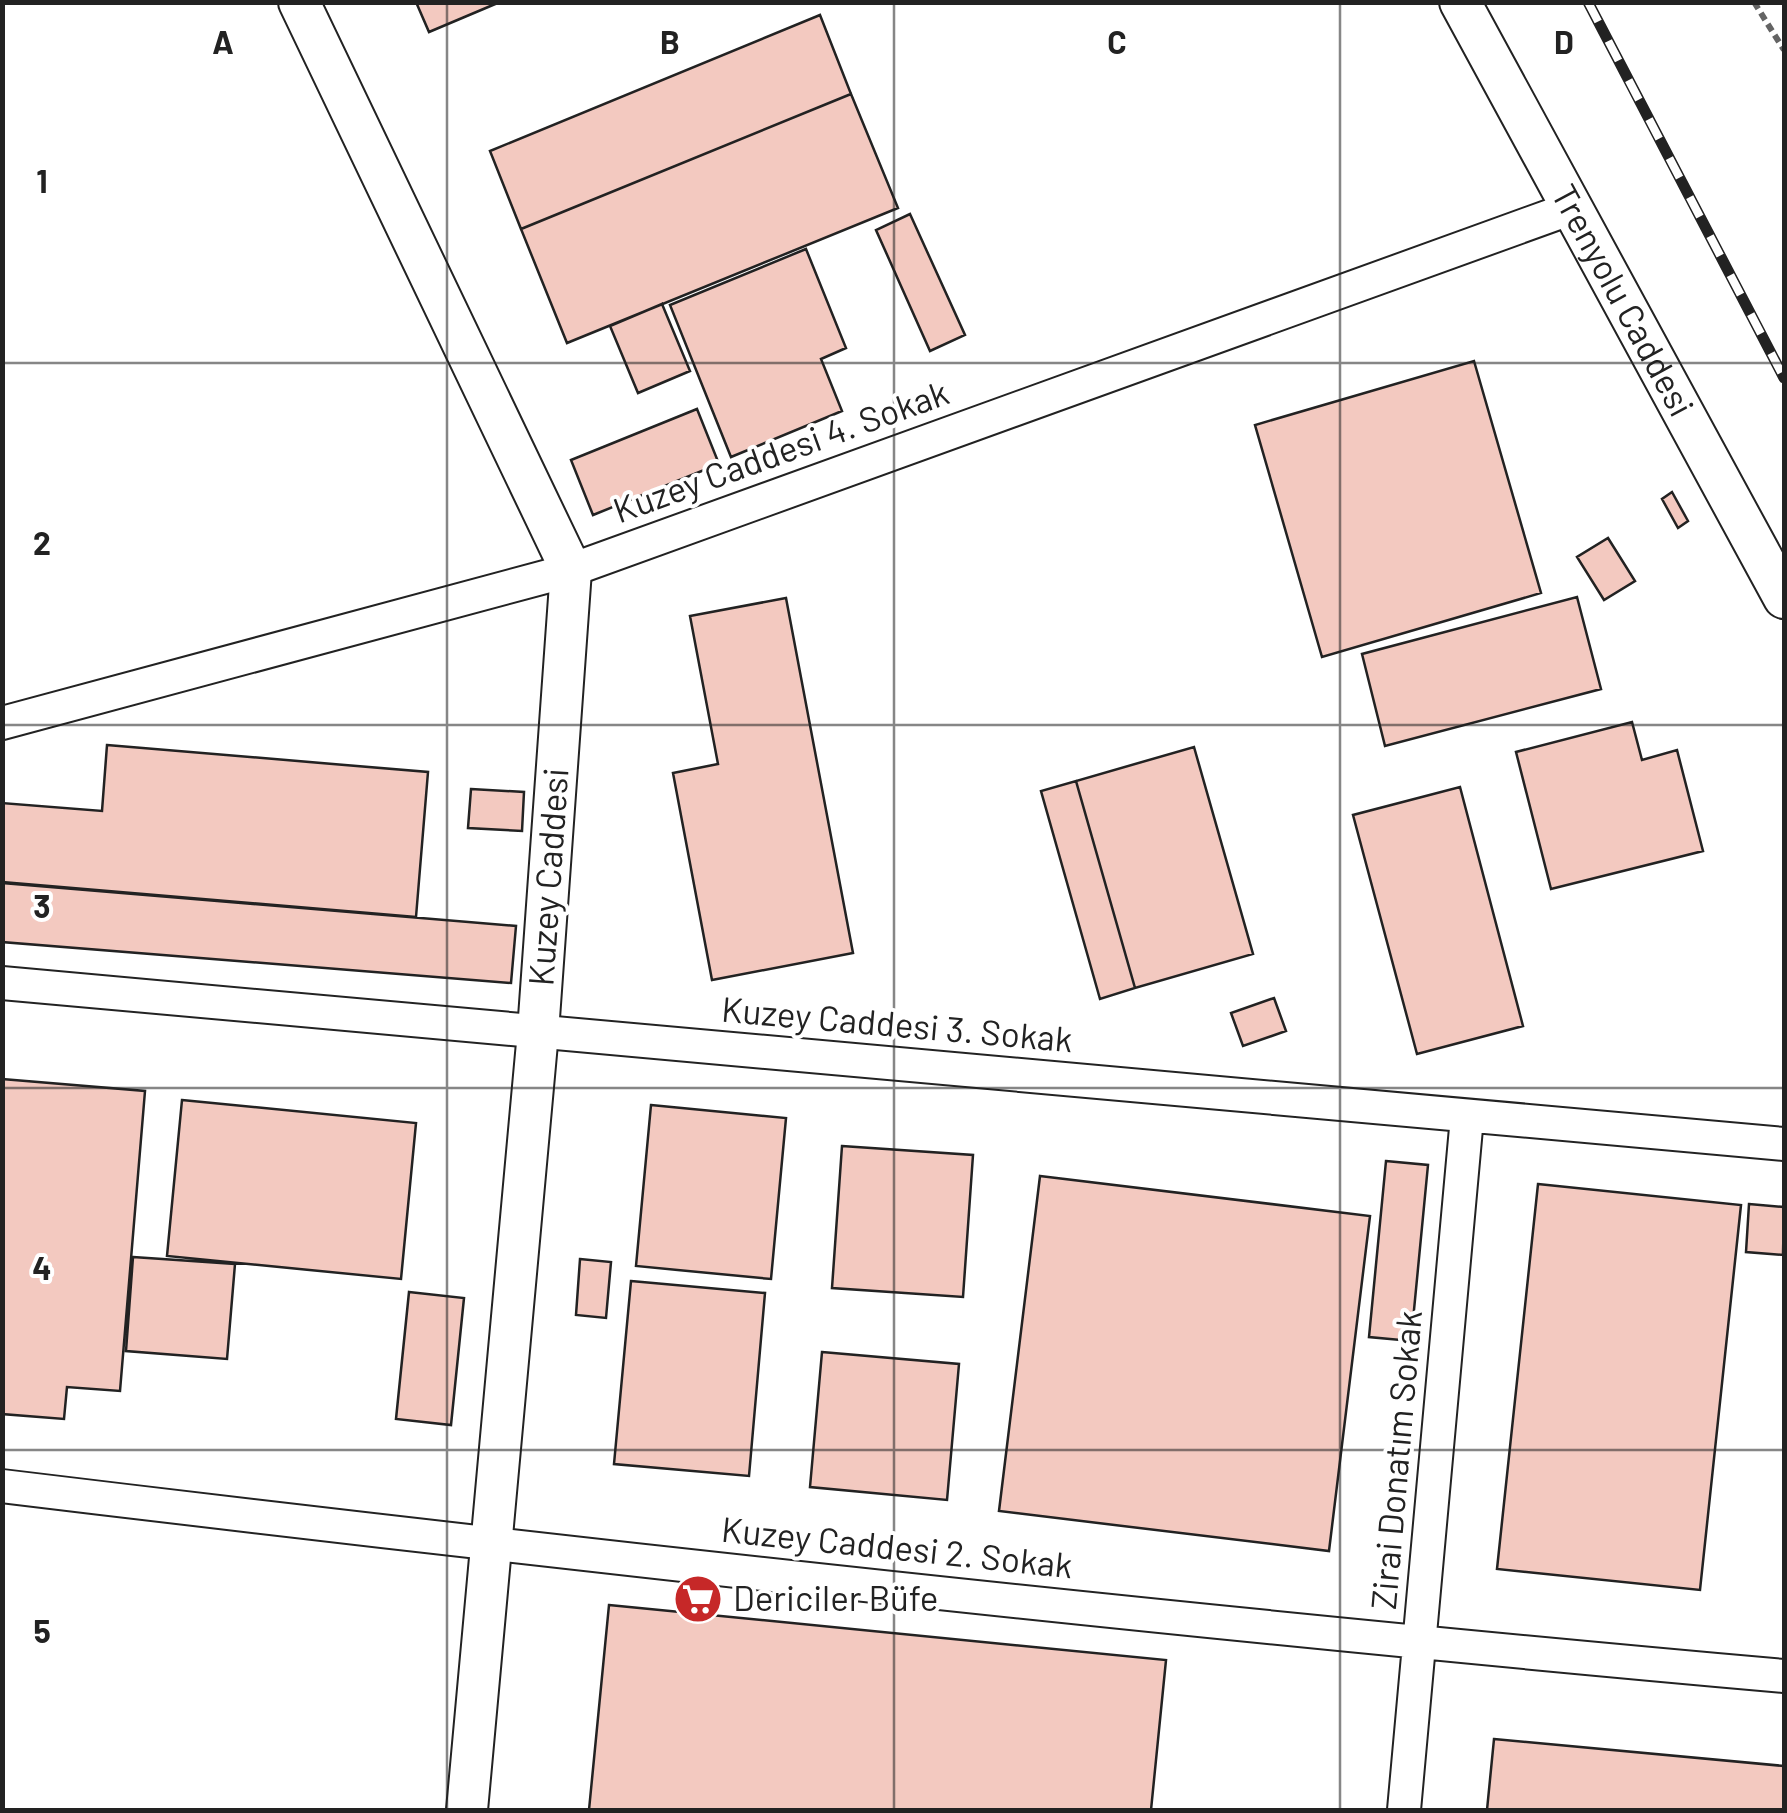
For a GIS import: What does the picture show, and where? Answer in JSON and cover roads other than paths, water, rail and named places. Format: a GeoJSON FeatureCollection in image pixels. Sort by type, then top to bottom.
{"type":"FeatureCollection","features":[{"type":"Feature","properties":{"kind":"street","name":"Kuzey Caddesi"},"geometry":{"type":"LineString","coordinates":[[298,2],[572,570],[538,1032],[467,1810]]}},
{"type":"Feature","properties":{"kind":"street","name":"Trenyolu Caddesi"},"geometry":{"type":"LineString","coordinates":[[1460,2],[1784,598]]}},
{"type":"Feature","properties":{"kind":"street","name":"Kuzey Caddesi 4. Sokak"},"geometry":{"type":"LineString","coordinates":[[2,723],[572,570],[1572,208]]}},
{"type":"Feature","properties":{"kind":"street","name":"Kuzey Caddesi 3. Sokak"},"geometry":{"type":"LineString","coordinates":[[2,982],[1784,1144]]}},
{"type":"Feature","properties":{"kind":"street","name":"Zirai Donatım Sokak"},"geometry":{"type":"LineString","coordinates":[[1404,1810],[1467,1117]]}},
{"type":"Feature","properties":{"kind":"street","name":"Kuzey Caddesi 2. Sokak"},"geometry":{"type":"LineString","coordinates":[[2,1486],[492,1546],[1421,1644],[1784,1676]]}},
{"type":"Feature","properties":{"kind":"railway"},"geometry":{"type":"LineString","coordinates":[[1588,2],[1784,378]]}},
{"type":"Feature","properties":{"kind":"place","name":"Dericiler Büfe"},"geometry":{"type":"Point","coordinates":[698,1599]}}]}
